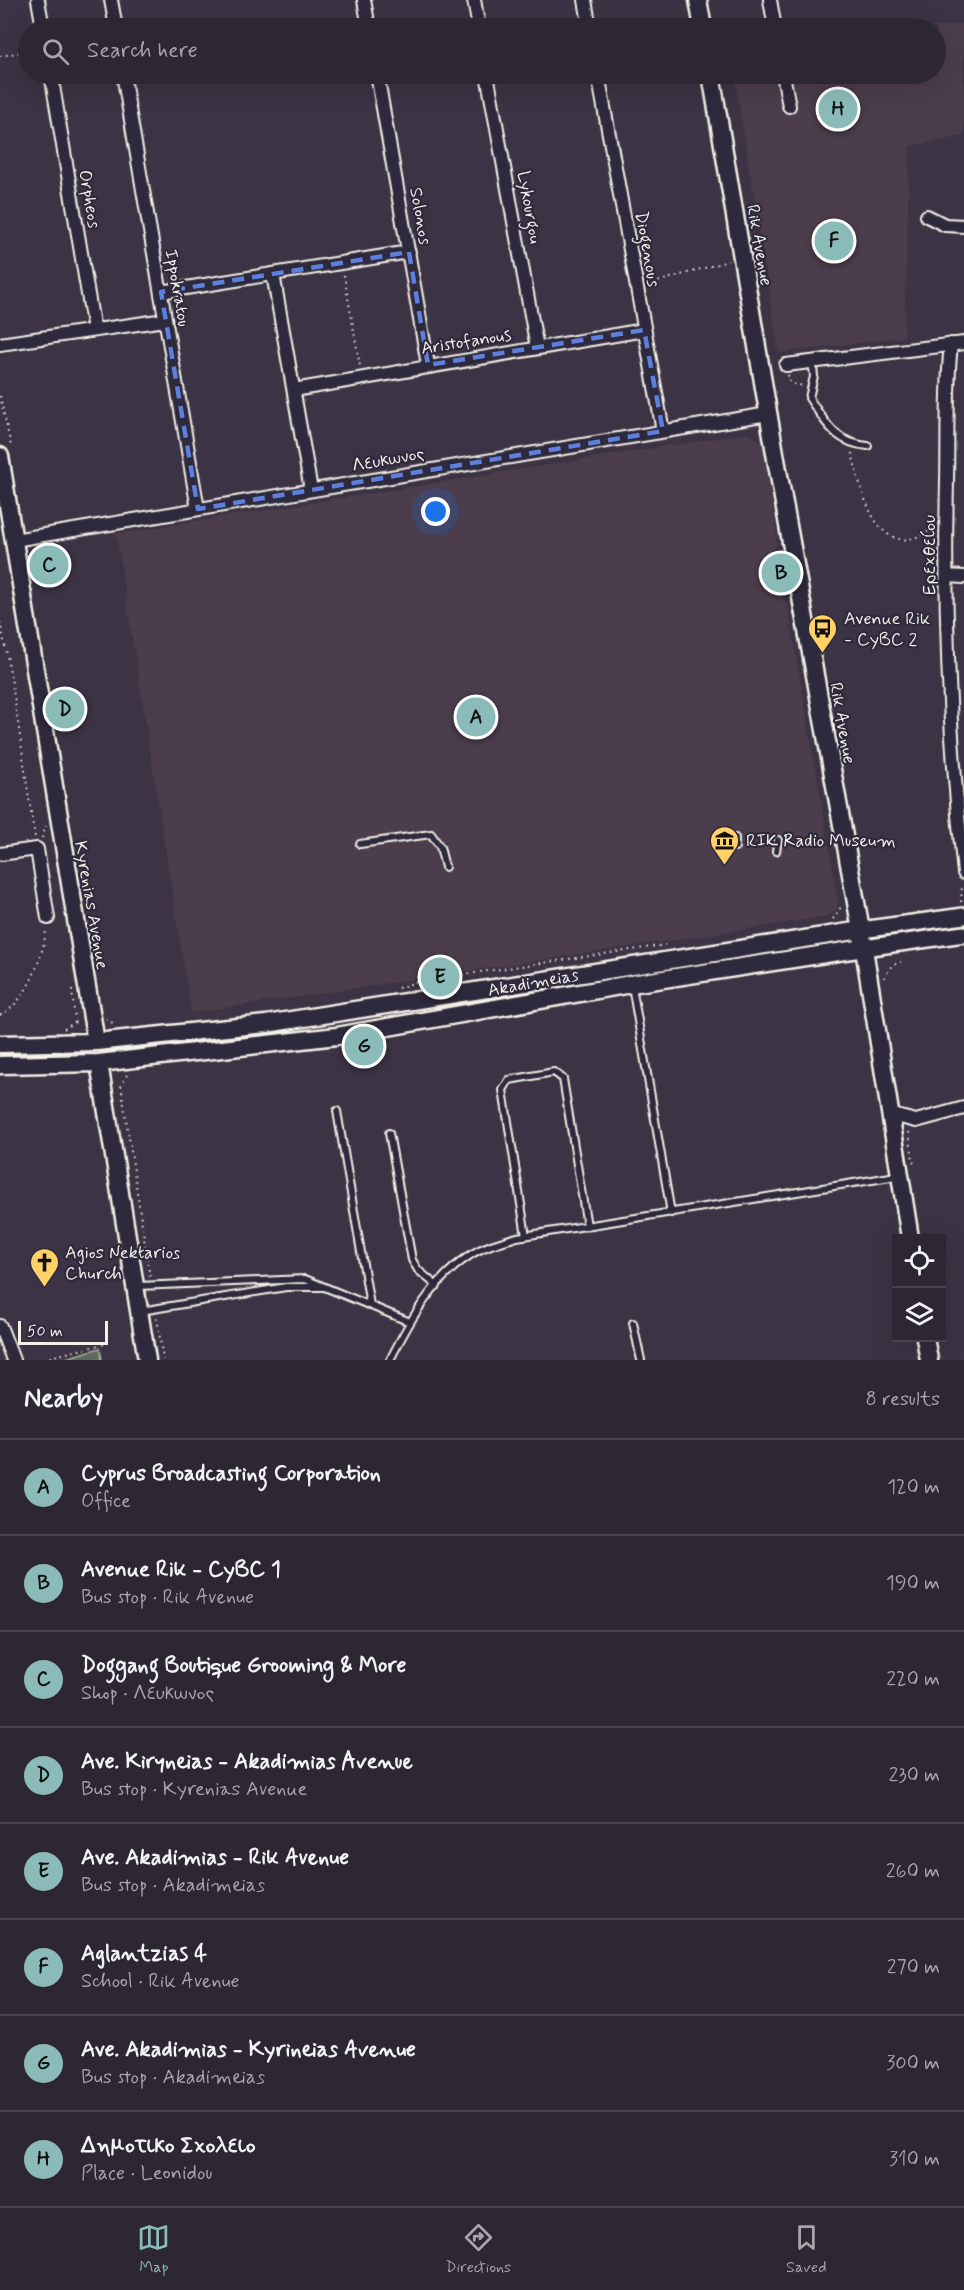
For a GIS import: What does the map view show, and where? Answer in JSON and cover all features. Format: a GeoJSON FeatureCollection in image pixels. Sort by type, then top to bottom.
{"type":"FeatureCollection","features":[{"type":"Feature","properties":{"kind":"main road"},"geometry":{"type":"LineString","coordinates":[[698,0],[701,18]]}},
{"type":"Feature","properties":{"kind":"main road","name":"Rik Avenue"},"geometry":{"type":"LineString","coordinates":[[713,84],[768,414],[864,948],[899,1118],[908,1173],[910,1234]]}},
{"type":"Feature","properties":{"kind":"main road","name":"Kyrenias Avenue"},"geometry":{"type":"LineString","coordinates":[[0,456],[64,861],[96,1042]]}},
{"type":"Feature","properties":{"kind":"main road","name":"Akadimeias"},"geometry":{"type":"LineString","coordinates":[[0,1044],[96,1042],[266,1024],[861,930]]}},
{"type":"Feature","properties":{"kind":"main road","name":"Akadimeias"},"geometry":{"type":"LineString","coordinates":[[0,1065],[99,1063],[337,1036],[631,984],[864,948]]}},
{"type":"Feature","properties":{"kind":"main road","name":"Kyrenias Avenue"},"geometry":{"type":"LineString","coordinates":[[99,1063],[147,1360]]}},
{"type":"Feature","properties":{"kind":"main road"},"geometry":{"type":"LineString","coordinates":[[926,1342],[929,1360]]}},
{"type":"Feature","properties":{"kind":"street"},"geometry":{"type":"LineString","coordinates":[[38,0],[41,18]]}},
{"type":"Feature","properties":{"kind":"street"},"geometry":{"type":"LineString","coordinates":[[111,0],[114,18]]}},
{"type":"Feature","properties":{"kind":"street"},"geometry":{"type":"LineString","coordinates":[[364,0],[367,18]]}},
{"type":"Feature","properties":{"kind":"street"},"geometry":{"type":"LineString","coordinates":[[474,0],[477,18]]}},
{"type":"Feature","properties":{"kind":"street"},"geometry":{"type":"LineString","coordinates":[[585,0],[588,18]]}},
{"type":"Feature","properties":{"kind":"street"},"geometry":{"type":"LineString","coordinates":[[770,0],[773,18]]}},
{"type":"Feature","properties":{"kind":"street","name":"Orpheos"},"geometry":{"type":"LineString","coordinates":[[53,84],[94,330]]}},
{"type":"Feature","properties":{"kind":"street","name":"Ippokratou"},"geometry":{"type":"LineString","coordinates":[[125,84],[198,509]]}},
{"type":"Feature","properties":{"kind":"street","name":"Solonos"},"geometry":{"type":"LineString","coordinates":[[379,84],[428,365]]}},
{"type":"Feature","properties":{"kind":"street","name":"Lykourgou"},"geometry":{"type":"LineString","coordinates":[[489,84],[537,348]]}},
{"type":"Feature","properties":{"kind":"street","name":"Diogenous"},"geometry":{"type":"LineString","coordinates":[[600,84],[663,431]]}},
{"type":"Feature","properties":{"kind":"street"},"geometry":{"type":"LineString","coordinates":[[785,84],[789,106]]}},
{"type":"Feature","properties":{"kind":"street"},"geometry":{"type":"LineString","coordinates":[[927,216],[945,225],[964,226]]}},
{"type":"Feature","properties":{"kind":"street"},"geometry":{"type":"LineString","coordinates":[[160,292],[409,252]]}},
{"type":"Feature","properties":{"kind":"street"},"geometry":{"type":"LineString","coordinates":[[273,274],[311,490]]}},
{"type":"Feature","properties":{"kind":"street"},"geometry":{"type":"LineString","coordinates":[[0,344],[165,320]]}},
{"type":"Feature","properties":{"kind":"street","name":"Aristofanous"},"geometry":{"type":"LineString","coordinates":[[294,390],[428,365],[644,330]]}},
{"type":"Feature","properties":{"kind":"street"},"geometry":{"type":"LineString","coordinates":[[786,365],[964,343]]}},
{"type":"Feature","properties":{"kind":"street","name":"Ερεχθείου"},"geometry":{"type":"LineString","coordinates":[[951,344],[946,526],[947,674],[964,873]]}},
{"type":"Feature","properties":{"kind":"street","name":"Λευκωνος"},"geometry":{"type":"LineString","coordinates":[[14,540],[768,414]]}},
{"type":"Feature","properties":{"kind":"street"},"geometry":{"type":"LineString","coordinates":[[947,576],[964,577]]}},
{"type":"Feature","properties":{"kind":"street"},"geometry":{"type":"LineString","coordinates":[[0,854],[37,849],[48,918]]}},
{"type":"Feature","properties":{"kind":"street","name":"Akadimeias"},"geometry":{"type":"LineString","coordinates":[[861,930],[963,916]]}},
{"type":"Feature","properties":{"kind":"street","name":"Akadimeias"},"geometry":{"type":"LineString","coordinates":[[864,948],[964,934]]}},
{"type":"Feature","properties":{"kind":"street","name":"Kyrenias Avenue"},"geometry":{"type":"LineString","coordinates":[[96,1042],[99,1063]]}},
{"type":"Feature","properties":{"kind":"street"},"geometry":{"type":"LineString","coordinates":[[899,1118],[926,1120],[964,1108]]}},
{"type":"Feature","properties":{"kind":"street"},"geometry":{"type":"LineString","coordinates":[[0,1326],[13,1360]]}},
{"type":"Feature","properties":{"kind":"lane"},"geometry":{"type":"LineString","coordinates":[[812,361],[814,376],[810,383],[809,398],[830,429],[850,444],[868,446]]}},
{"type":"Feature","properties":{"kind":"lane"},"geometry":{"type":"LineString","coordinates":[[360,844],[431,834],[440,847],[445,867]]}},
{"type":"Feature","properties":{"kind":"lane"},"geometry":{"type":"LineString","coordinates":[[735,838],[735,847]]}},
{"type":"Feature","properties":{"kind":"lane"},"geometry":{"type":"LineString","coordinates":[[776,851],[778,840]]}},
{"type":"Feature","properties":{"kind":"lane"},"geometry":{"type":"LineString","coordinates":[[631,984],[671,1213]]}},
{"type":"Feature","properties":{"kind":"lane"},"geometry":{"type":"LineString","coordinates":[[526,1236],[503,1090],[509,1080],[554,1072],[563,1079],[587,1226]]}},
{"type":"Feature","properties":{"kind":"lane"},"geometry":{"type":"LineString","coordinates":[[337,1111],[369,1305]]}},
{"type":"Feature","properties":{"kind":"lane"},"geometry":{"type":"LineString","coordinates":[[388,1133],[412,1260],[418,1270],[437,1286]]}},
{"type":"Feature","properties":{"kind":"lane"},"geometry":{"type":"LineString","coordinates":[[390,1360],[410,1322],[437,1286],[469,1255],[492,1245],[526,1236],[908,1173]]}},
{"type":"Feature","properties":{"kind":"lane"},"geometry":{"type":"LineString","coordinates":[[136,1286],[288,1278],[314,1280],[410,1322]]}},
{"type":"Feature","properties":{"kind":"lane"},"geometry":{"type":"LineString","coordinates":[[140,1312],[286,1287],[328,1287]]}},
{"type":"Feature","properties":{"kind":"lane"},"geometry":{"type":"LineString","coordinates":[[633,1323],[641,1360]]}},
{"type":"Feature","properties":{"kind":"path"},"geometry":{"type":"LineString","coordinates":[[0,56],[18,53]]}},
{"type":"Feature","properties":{"kind":"path"},"geometry":{"type":"LineString","coordinates":[[637,288],[742,256]]}},
{"type":"Feature","properties":{"kind":"path"},"geometry":{"type":"LineString","coordinates":[[342,263],[362,377]]}},
{"type":"Feature","properties":{"kind":"path"},"geometry":{"type":"LineString","coordinates":[[786,365],[789,381],[797,386],[810,383]]}},
{"type":"Feature","properties":{"kind":"path"},"geometry":{"type":"LineString","coordinates":[[850,444],[863,500],[875,521],[888,534],[907,539],[924,535],[934,526],[946,526]]}},
{"type":"Feature","properties":{"kind":"path"},"geometry":{"type":"LineString","coordinates":[[0,622],[14,684],[21,748],[37,849]]}},
{"type":"Feature","properties":{"kind":"path"},"geometry":{"type":"LineString","coordinates":[[37,849],[47,823]]}},
{"type":"Feature","properties":{"kind":"path"},"geometry":{"type":"LineString","coordinates":[[963,916],[960,894],[964,873]]}},
{"type":"Feature","properties":{"kind":"path"},"geometry":{"type":"LineString","coordinates":[[829,921],[837,916],[842,904]]}},
{"type":"Feature","properties":{"kind":"path"},"geometry":{"type":"LineString","coordinates":[[0,1015],[18,1000],[35,968],[45,940],[48,918]]}},
{"type":"Feature","properties":{"kind":"path"},"geometry":{"type":"LineString","coordinates":[[388,991],[419,981],[665,945]]}},
{"type":"Feature","properties":{"kind":"path"},"geometry":{"type":"LineString","coordinates":[[884,984],[888,969],[901,962]]}},
{"type":"Feature","properties":{"kind":"path"},"geometry":{"type":"LineString","coordinates":[[104,1018],[118,1026],[124,1025]]}},
{"type":"Feature","properties":{"kind":"path"},"geometry":{"type":"LineString","coordinates":[[123,1080],[121,1085],[150,1278],[155,1286]]}},
{"type":"Feature","properties":{"kind":"path"},"geometry":{"type":"LineString","coordinates":[[899,1118],[908,1173]]}},
{"type":"Feature","properties":{"kind":"path"},"geometry":{"type":"LineString","coordinates":[[159,1307],[156,1311],[163,1360]]}},
{"type":"Feature","properties":{"kind":"path"},"geometry":{"type":"LineString","coordinates":[[38,1360],[108,1343]]}},
{"type":"Feature","properties":{"kind":"highlighted area"},"geometry":{"type":"Polygon","coordinates":[[[409,252],[428,365],[644,330],[663,431],[198,509],[161,292],[409,252]]]}},
{"type":"Feature","properties":{"kind":"shaded area"},"geometry":{"type":"Polygon","coordinates":[[[964,23],[964,136],[910,146],[904,337],[779,353],[736,84],[946,84],[946,26],[964,23]]]}},
{"type":"Feature","properties":{"kind":"shaded area"},"geometry":{"type":"Polygon","coordinates":[[[748,433],[763,444],[777,535],[772,574],[788,607],[838,900],[837,910],[825,917],[191,1013],[116,534],[748,433]]]}},
{"type":"Feature","properties":{"kind":"green space"},"geometry":{"type":"Polygon","coordinates":[[[100,1348],[102,1360],[59,1360],[100,1348]]]}},
{"type":"Feature","properties":{"kind":"place","name":"Δημοτικο Σχολειο"},"geometry":{"type":"Point","coordinates":[838,109]}},
{"type":"Feature","properties":{"kind":"place","name":"Aglantzias 4"},"geometry":{"type":"Point","coordinates":[834,241]}},
{"type":"Feature","properties":{"kind":"place","name":"Doggang Boutique Grooming & More"},"geometry":{"type":"Point","coordinates":[49,565]}},
{"type":"Feature","properties":{"kind":"place","name":"Avenue Rik - CyBC 1"},"geometry":{"type":"Point","coordinates":[781,573]}},
{"type":"Feature","properties":{"kind":"place","name":"Avenue Rik - CyBC 2"},"geometry":{"type":"Point","coordinates":[823,654]}},
{"type":"Feature","properties":{"kind":"place","name":"Ave. Kiryneias - Akadimias Avenue"},"geometry":{"type":"Point","coordinates":[65,709]}},
{"type":"Feature","properties":{"kind":"place","name":"Cyprus Broadcasting Corporation"},"geometry":{"type":"Point","coordinates":[476,717]}},
{"type":"Feature","properties":{"kind":"place","name":"RIK Radio Museum"},"geometry":{"type":"Point","coordinates":[725,866]}},
{"type":"Feature","properties":{"kind":"place","name":"Ave. Akadimias - Rik Avenue"},"geometry":{"type":"Point","coordinates":[440,977]}},
{"type":"Feature","properties":{"kind":"place","name":"Ave. Akadimias - Kyrineias Avenue"},"geometry":{"type":"Point","coordinates":[364,1046]}},
{"type":"Feature","properties":{"kind":"place","name":"Agios Nektarios Church"},"geometry":{"type":"Point","coordinates":[44,1288]}}]}
